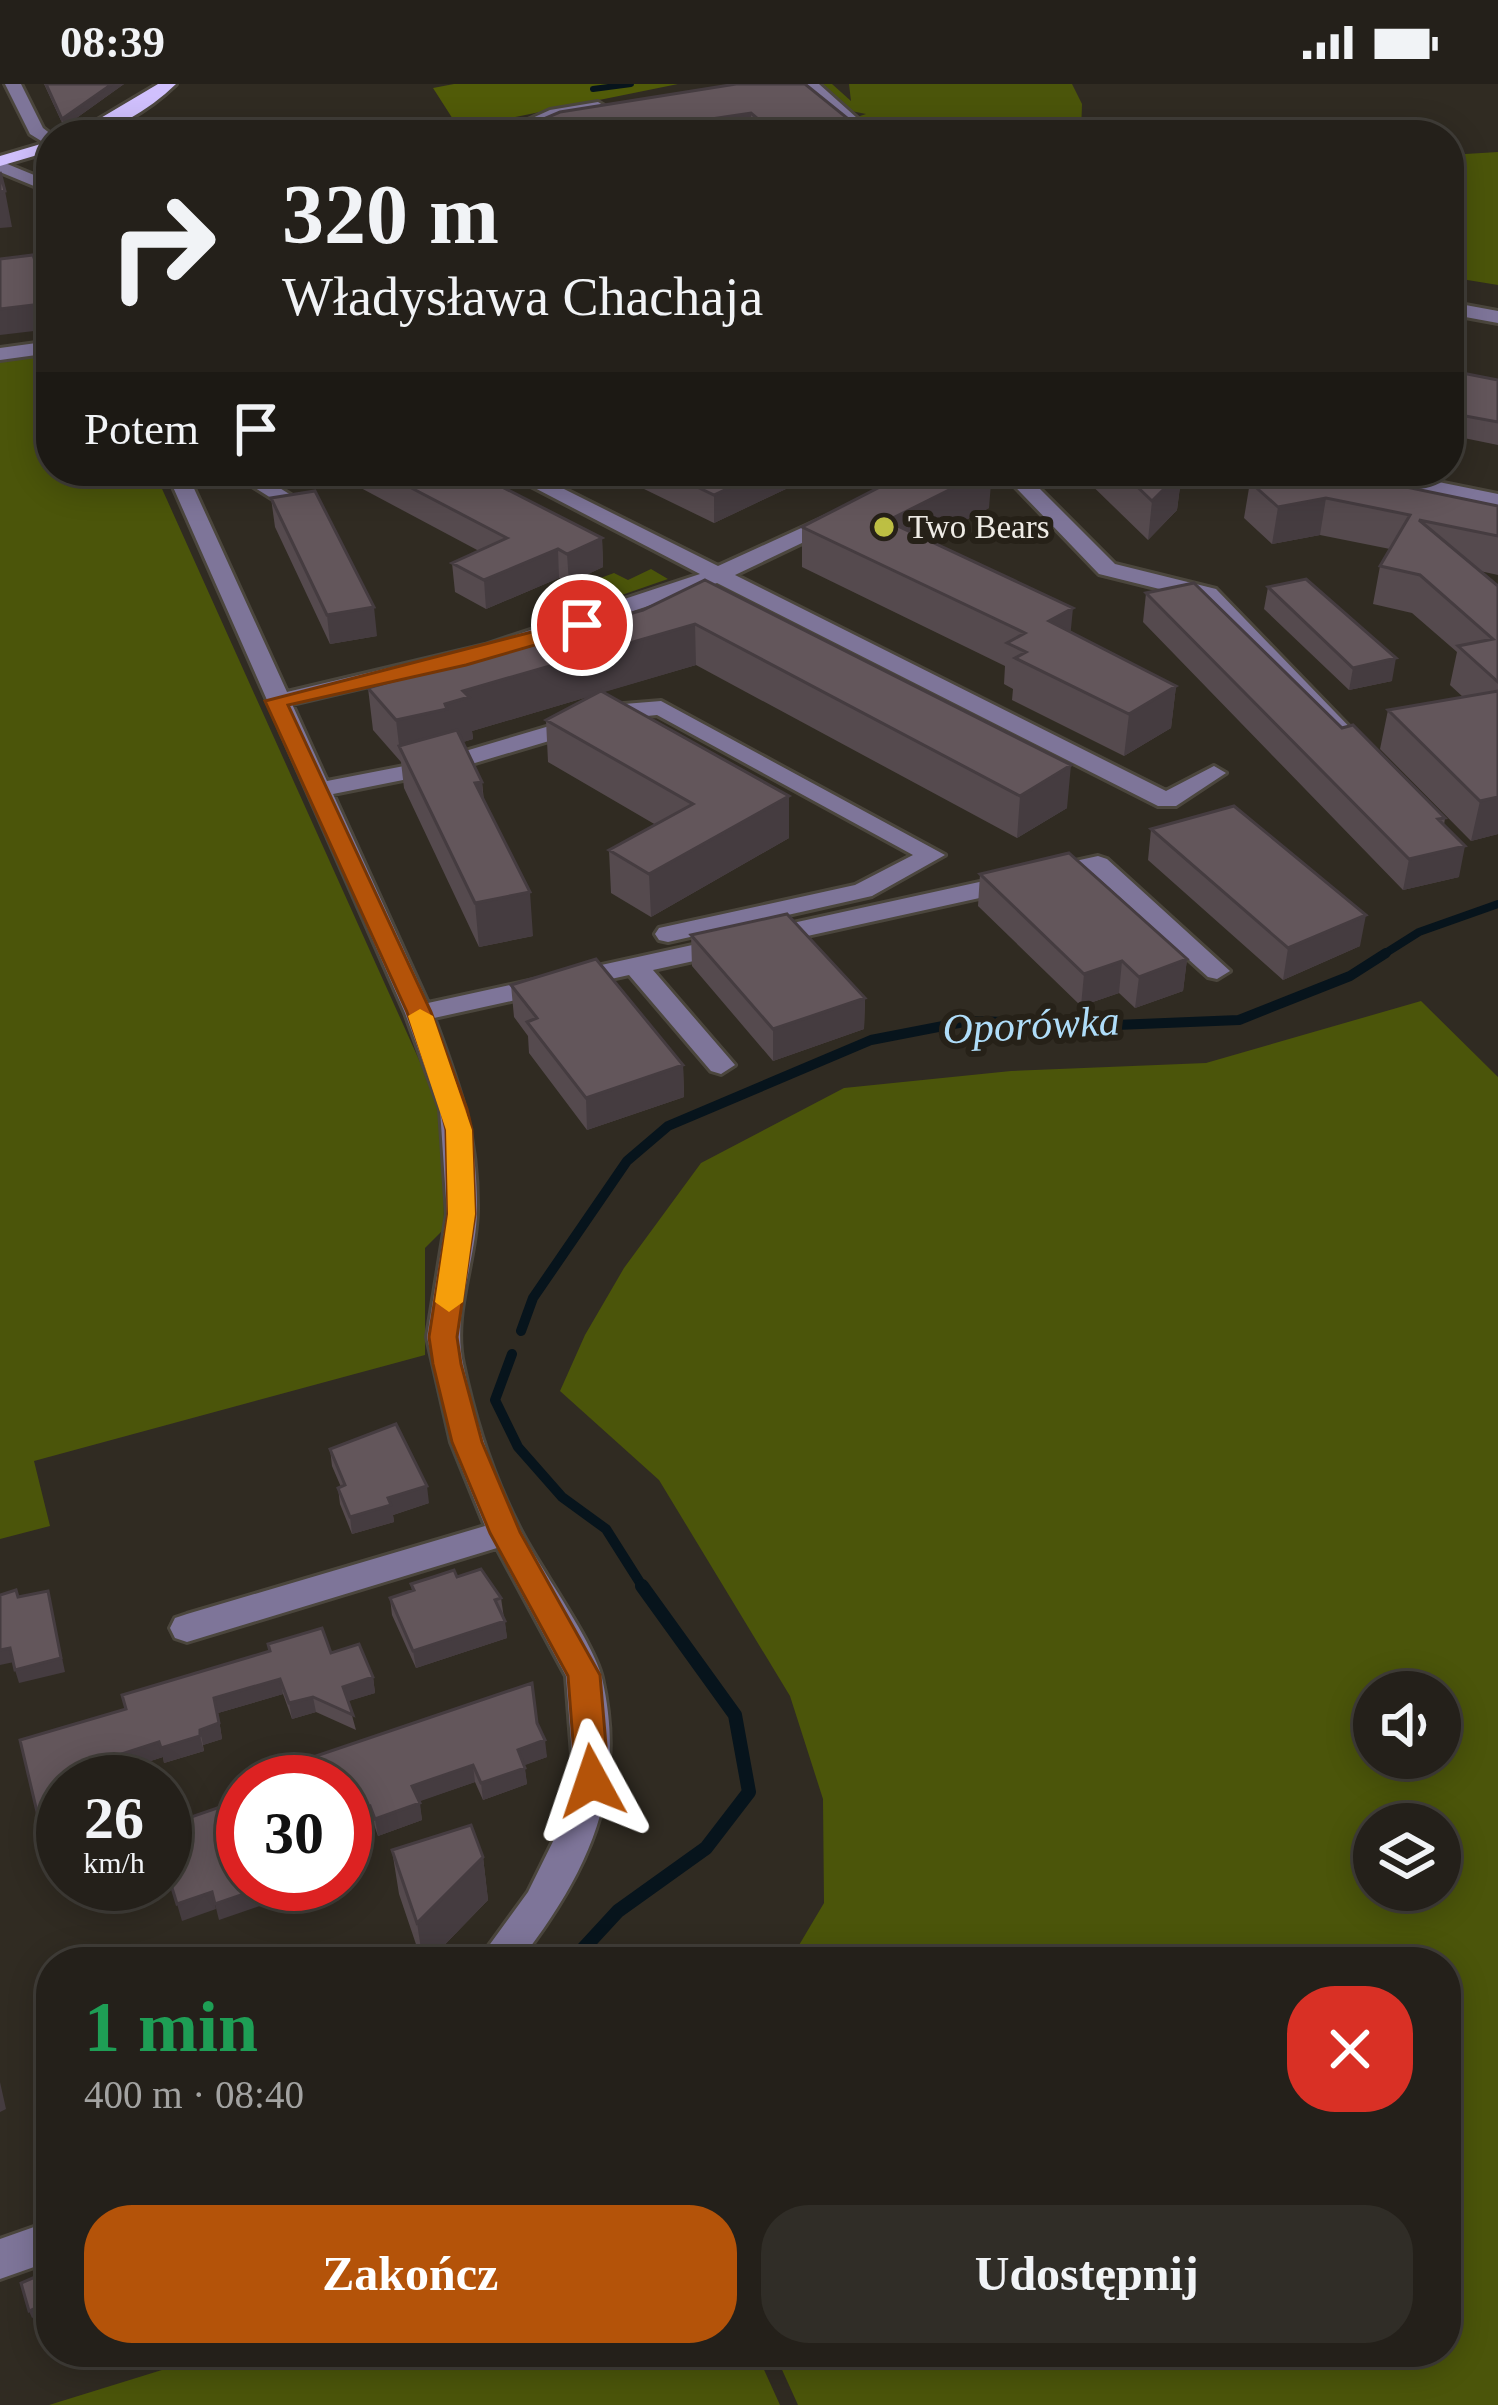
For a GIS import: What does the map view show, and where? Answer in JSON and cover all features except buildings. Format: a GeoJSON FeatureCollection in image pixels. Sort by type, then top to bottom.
{"type":"FeatureCollection","features":[{"type":"Feature","properties":{"kind":"main road"},"geometry":{"type":"LineString","coordinates":[[111,120],[168,84]]}},
{"type":"Feature","properties":{"kind":"main road"},"geometry":{"type":"LineString","coordinates":[[0,163],[36,150]]}},
{"type":"Feature","properties":{"kind":"street"},"geometry":{"type":"LineString","coordinates":[[13,84],[36,131]]}},
{"type":"Feature","properties":{"kind":"street"},"geometry":{"type":"LineString","coordinates":[[809,84],[851,120]]}},
{"type":"Feature","properties":{"kind":"street"},"geometry":{"type":"LineString","coordinates":[[534,120],[622,104]]}},
{"type":"Feature","properties":{"kind":"street"},"geometry":{"type":"LineString","coordinates":[[0,163],[36,181]]}},
{"type":"Feature","properties":{"kind":"street"},"geometry":{"type":"LineString","coordinates":[[1464,311],[1498,317]]}},
{"type":"Feature","properties":{"kind":"street"},"geometry":{"type":"LineString","coordinates":[[0,354],[36,349]]}},
{"type":"Feature","properties":{"kind":"street"},"geometry":{"type":"LineString","coordinates":[[183,486],[419,1012],[459,1130],[462,1214],[443,1337],[447,1364],[467,1442],[505,1533],[584,1675],[592,1781],[579,1831],[541,1904],[508,1947]]}},
{"type":"Feature","properties":{"kind":"street"},"geometry":{"type":"LineString","coordinates":[[263,486],[302,509]]}},
{"type":"Feature","properties":{"kind":"street"},"geometry":{"type":"LineString","coordinates":[[541,486],[1167,801],[1214,772]]}},
{"type":"Feature","properties":{"kind":"street"},"geometry":{"type":"LineString","coordinates":[[1025,486],[1107,569],[1208,594],[1374,765]]}},
{"type":"Feature","properties":{"kind":"street"},"geometry":{"type":"LineString","coordinates":[[1428,486],[1498,500]]}},
{"type":"Feature","properties":{"kind":"street"},"geometry":{"type":"LineString","coordinates":[[276,701],[515,646],[719,576],[853,511]]}},
{"type":"Feature","properties":{"kind":"street"},"geometry":{"type":"LineString","coordinates":[[316,790],[439,766],[624,711],[661,708],[932,855],[863,891],[668,934]]}},
{"type":"Feature","properties":{"kind":"street"},"geometry":{"type":"LineString","coordinates":[[419,1012],[1098,864],[1210,965]]}},
{"type":"Feature","properties":{"kind":"street"},"geometry":{"type":"LineString","coordinates":[[635,964],[721,1065]]}},
{"type":"Feature","properties":{"kind":"street"},"geometry":{"type":"LineString","coordinates":[[187,1628],[505,1533]]}},
{"type":"Feature","properties":{"kind":"street"},"geometry":{"type":"LineString","coordinates":[[0,2259],[36,2246]]}},
{"type":"Feature","properties":{"kind":"green space"},"geometry":{"type":"Polygon","coordinates":[[[454,84],[678,84],[506,120],[454,120],[433,88],[454,84]]]}},
{"type":"Feature","properties":{"kind":"green space"},"geometry":{"type":"Polygon","coordinates":[[[819,84],[832,84],[851,101],[849,84],[1072,84],[1082,104],[1081,120],[860,120],[857,117],[866,114],[851,111],[819,84]]]}},
{"type":"Feature","properties":{"kind":"green space"},"geometry":{"type":"Polygon","coordinates":[[[1498,152],[1498,285],[1464,279],[1464,154],[1498,152]]]}},
{"type":"Feature","properties":{"kind":"green space"},"geometry":{"type":"Polygon","coordinates":[[[36,357],[36,486],[161,486],[429,1082],[443,1122],[444,1229],[425,1248],[425,1355],[34,1461],[50,1526],[0,1539],[0,361],[36,357]]]}},
{"type":"Feature","properties":{"kind":"green space"},"geometry":{"type":"Polygon","coordinates":[[[651,569],[668,579],[587,607],[560,593],[614,573],[628,580],[651,569]]]}},
{"type":"Feature","properties":{"kind":"green space"},"geometry":{"type":"Polygon","coordinates":[[[1421,1001],[1498,1077],[1498,2405],[798,2405],[781,2367],[1461,2367],[1461,1947],[798,1947],[824,1903],[823,1799],[790,1696],[659,1480],[560,1391],[585,1335],[624,1268],[701,1163],[844,1088],[1011,1071],[1206,1063],[1421,1001]]]}},
{"type":"Feature","properties":{"kind":"green space"},"geometry":{"type":"Polygon","coordinates":[[[172,2367],[763,2367],[780,2405],[49,2405],[172,2367]]]}},
{"type":"Feature","properties":{"kind":"waterway"},"geometry":{"type":"LineString","coordinates":[[593,89],[631,84]]}},
{"type":"Feature","properties":{"kind":"waterway","name":"Oporówka"},"geometry":{"type":"LineString","coordinates":[[1381,956],[1419,932],[1498,904]]}},
{"type":"Feature","properties":{"kind":"waterway","name":"Oporówka"},"geometry":{"type":"LineString","coordinates":[[521,1331],[533,1298],[627,1161],[668,1126],[871,1040],[969,1021],[1116,1025],[1239,1020],[1350,976],[1386,953]]}},
{"type":"Feature","properties":{"kind":"waterway","name":"Oporówka"},"geometry":{"type":"LineString","coordinates":[[512,1354],[495,1400],[518,1447],[562,1497],[606,1529],[643,1587]]}},
{"type":"Feature","properties":{"kind":"waterway","name":"Oporówka"},"geometry":{"type":"LineString","coordinates":[[585,1947],[618,1911],[706,1848],[749,1792],[735,1715],[643,1587]]}},
{"type":"Feature","properties":{"kind":"slow traffic"},"geometry":{"type":"LineString","coordinates":[[420,1016],[459,1130],[462,1214],[449,1302]]}},
{"type":"Feature","properties":{"kind":"place","name":"Two Bears"},"geometry":{"type":"Point","coordinates":[884,527]}},
{"type":"Feature","properties":{"kind":"route"},"geometry":{"type":"LineString","coordinates":[[582,625],[458,661],[276,701],[419,1012],[454,1109],[462,1214],[443,1337],[447,1364],[467,1442],[505,1533],[584,1675],[592,1781]]}}]}
